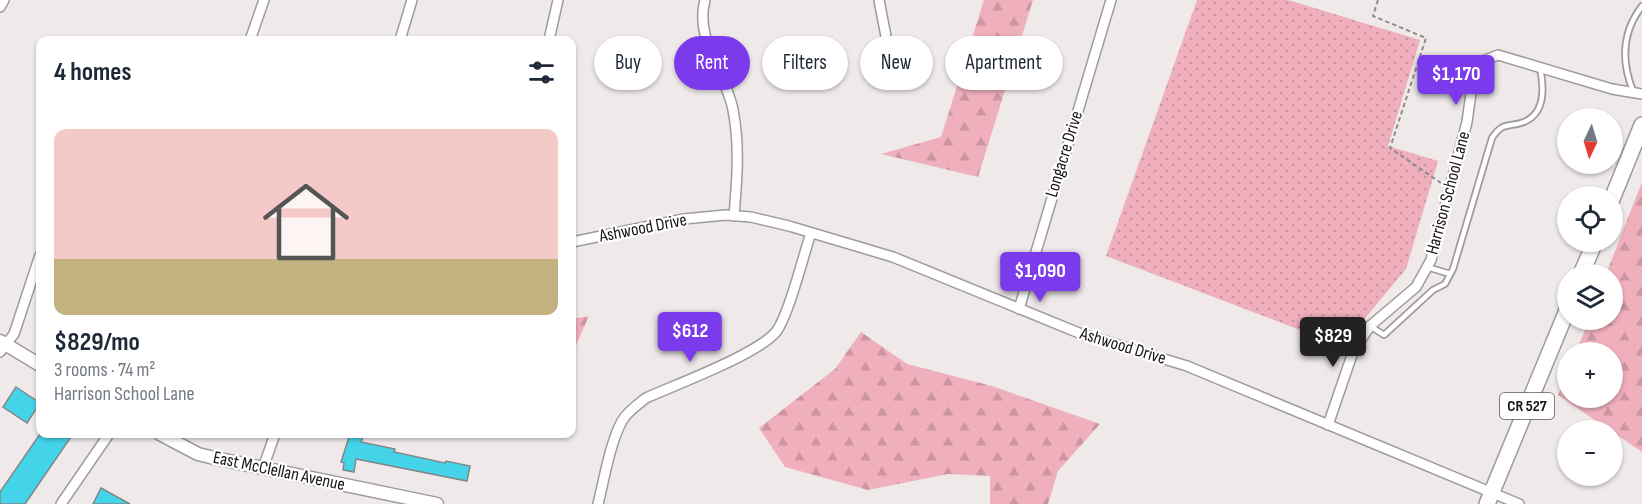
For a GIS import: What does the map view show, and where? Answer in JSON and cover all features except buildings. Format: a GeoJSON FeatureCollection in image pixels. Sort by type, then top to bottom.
{"type":"FeatureCollection","features":[{"type":"Feature","properties":{"kind":"main road"},"geometry":{"type":"LineString","coordinates":[[1617,186],[1642,125]]}},
{"type":"Feature","properties":{"kind":"main road","name":"CR 527"},"geometry":{"type":"LineString","coordinates":[[1489,498],[1559,330]]}},
{"type":"Feature","properties":{"kind":"street"},"geometry":{"type":"LineString","coordinates":[[0,7],[4,0]]}},
{"type":"Feature","properties":{"kind":"street"},"geometry":{"type":"LineString","coordinates":[[251,36],[264,0]]}},
{"type":"Feature","properties":{"kind":"street"},"geometry":{"type":"LineString","coordinates":[[401,36],[412,0]]}},
{"type":"Feature","properties":{"kind":"street"},"geometry":{"type":"LineString","coordinates":[[550,36],[558,0]]}},
{"type":"Feature","properties":{"kind":"street"},"geometry":{"type":"LineString","coordinates":[[705,0],[702,10],[704,31],[710,51],[729,92],[733,111],[738,157],[734,216]]}},
{"type":"Feature","properties":{"kind":"street"},"geometry":{"type":"LineString","coordinates":[[879,0],[886,36]]}},
{"type":"Feature","properties":{"kind":"street","name":"Longacre Drive"},"geometry":{"type":"LineString","coordinates":[[1019,309],[1111,0]]}},
{"type":"Feature","properties":{"kind":"street","name":"Harrison School Lane"},"geometry":{"type":"LineString","coordinates":[[1328,425],[1353,352],[1370,326],[1416,287],[1431,260],[1467,122],[1472,86],[1483,61],[1498,55],[1612,89],[1638,93]]}},
{"type":"Feature","properties":{"kind":"street","name":"Ashwood Drive"},"geometry":{"type":"LineString","coordinates":[[576,241],[684,219],[734,216],[751,217],[811,232],[893,257],[1079,333],[1187,366],[1328,425],[1489,498],[1519,504]]}},
{"type":"Feature","properties":{"kind":"street"},"geometry":{"type":"LineString","coordinates":[[598,504],[616,435],[622,420],[633,408],[646,398],[745,354],[766,341],[776,331],[783,317],[811,232]]}},
{"type":"Feature","properties":{"kind":"street"},"geometry":{"type":"LineString","coordinates":[[36,267],[14,334],[2,346],[36,363]]}},
{"type":"Feature","properties":{"kind":"street"},"geometry":{"type":"LineString","coordinates":[[61,504],[106,438]]}},
{"type":"Feature","properties":{"kind":"street","name":"East McClellan Avenue"},"geometry":{"type":"LineString","coordinates":[[168,438],[198,454],[437,504]]}},
{"type":"Feature","properties":{"kind":"street"},"geometry":{"type":"LineString","coordinates":[[263,468],[274,438]]}},
{"type":"Feature","properties":{"kind":"lane"},"geometry":{"type":"LineString","coordinates":[[1638,93],[1628,80],[1624,55],[1626,38],[1642,6]]}},
{"type":"Feature","properties":{"kind":"lane"},"geometry":{"type":"LineString","coordinates":[[1370,326],[1384,335],[1433,290],[1445,284],[1492,138],[1498,128],[1506,124],[1523,122],[1532,117],[1540,107],[1543,91],[1540,66]]}},
{"type":"Feature","properties":{"kind":"lane"},"geometry":{"type":"LineString","coordinates":[[1427,267],[1450,274]]}},
{"type":"Feature","properties":{"kind":"path"},"geometry":{"type":"LineString","coordinates":[[1378,0],[1373,16],[1426,38],[1390,148],[1449,189]]}},
{"type":"Feature","properties":{"kind":"green space"},"geometry":{"type":"Polygon","coordinates":[[[984,0],[1033,0],[1022,36],[973,36],[984,0]]]}},
{"type":"Feature","properties":{"kind":"green space"},"geometry":{"type":"Polygon","coordinates":[[[1197,0],[1288,0],[1420,40],[1388,146],[1438,161],[1406,269],[1342,346],[1106,256],[1197,0]]]}},
{"type":"Feature","properties":{"kind":"green space"},"geometry":{"type":"Polygon","coordinates":[[[956,90],[1005,90],[978,177],[881,154],[941,137],[956,90]]]}},
{"type":"Feature","properties":{"kind":"green space"},"geometry":{"type":"Polygon","coordinates":[[[1642,182],[1642,452],[1623,439],[1623,420],[1595,420],[1577,408],[1623,408],[1623,342],[1580,342],[1585,330],[1623,330],[1623,264],[1610,264],[1615,252],[1623,252],[1623,231],[1642,182]]]}},
{"type":"Feature","properties":{"kind":"green space"},"geometry":{"type":"Polygon","coordinates":[[[589,316],[576,345],[576,318],[589,316]]]}},
{"type":"Feature","properties":{"kind":"green space"},"geometry":{"type":"Polygon","coordinates":[[[861,332],[907,364],[992,386],[1100,424],[1058,471],[1048,504],[990,504],[990,476],[948,474],[868,490],[785,467],[759,428],[835,369],[861,332]]]}}]}
